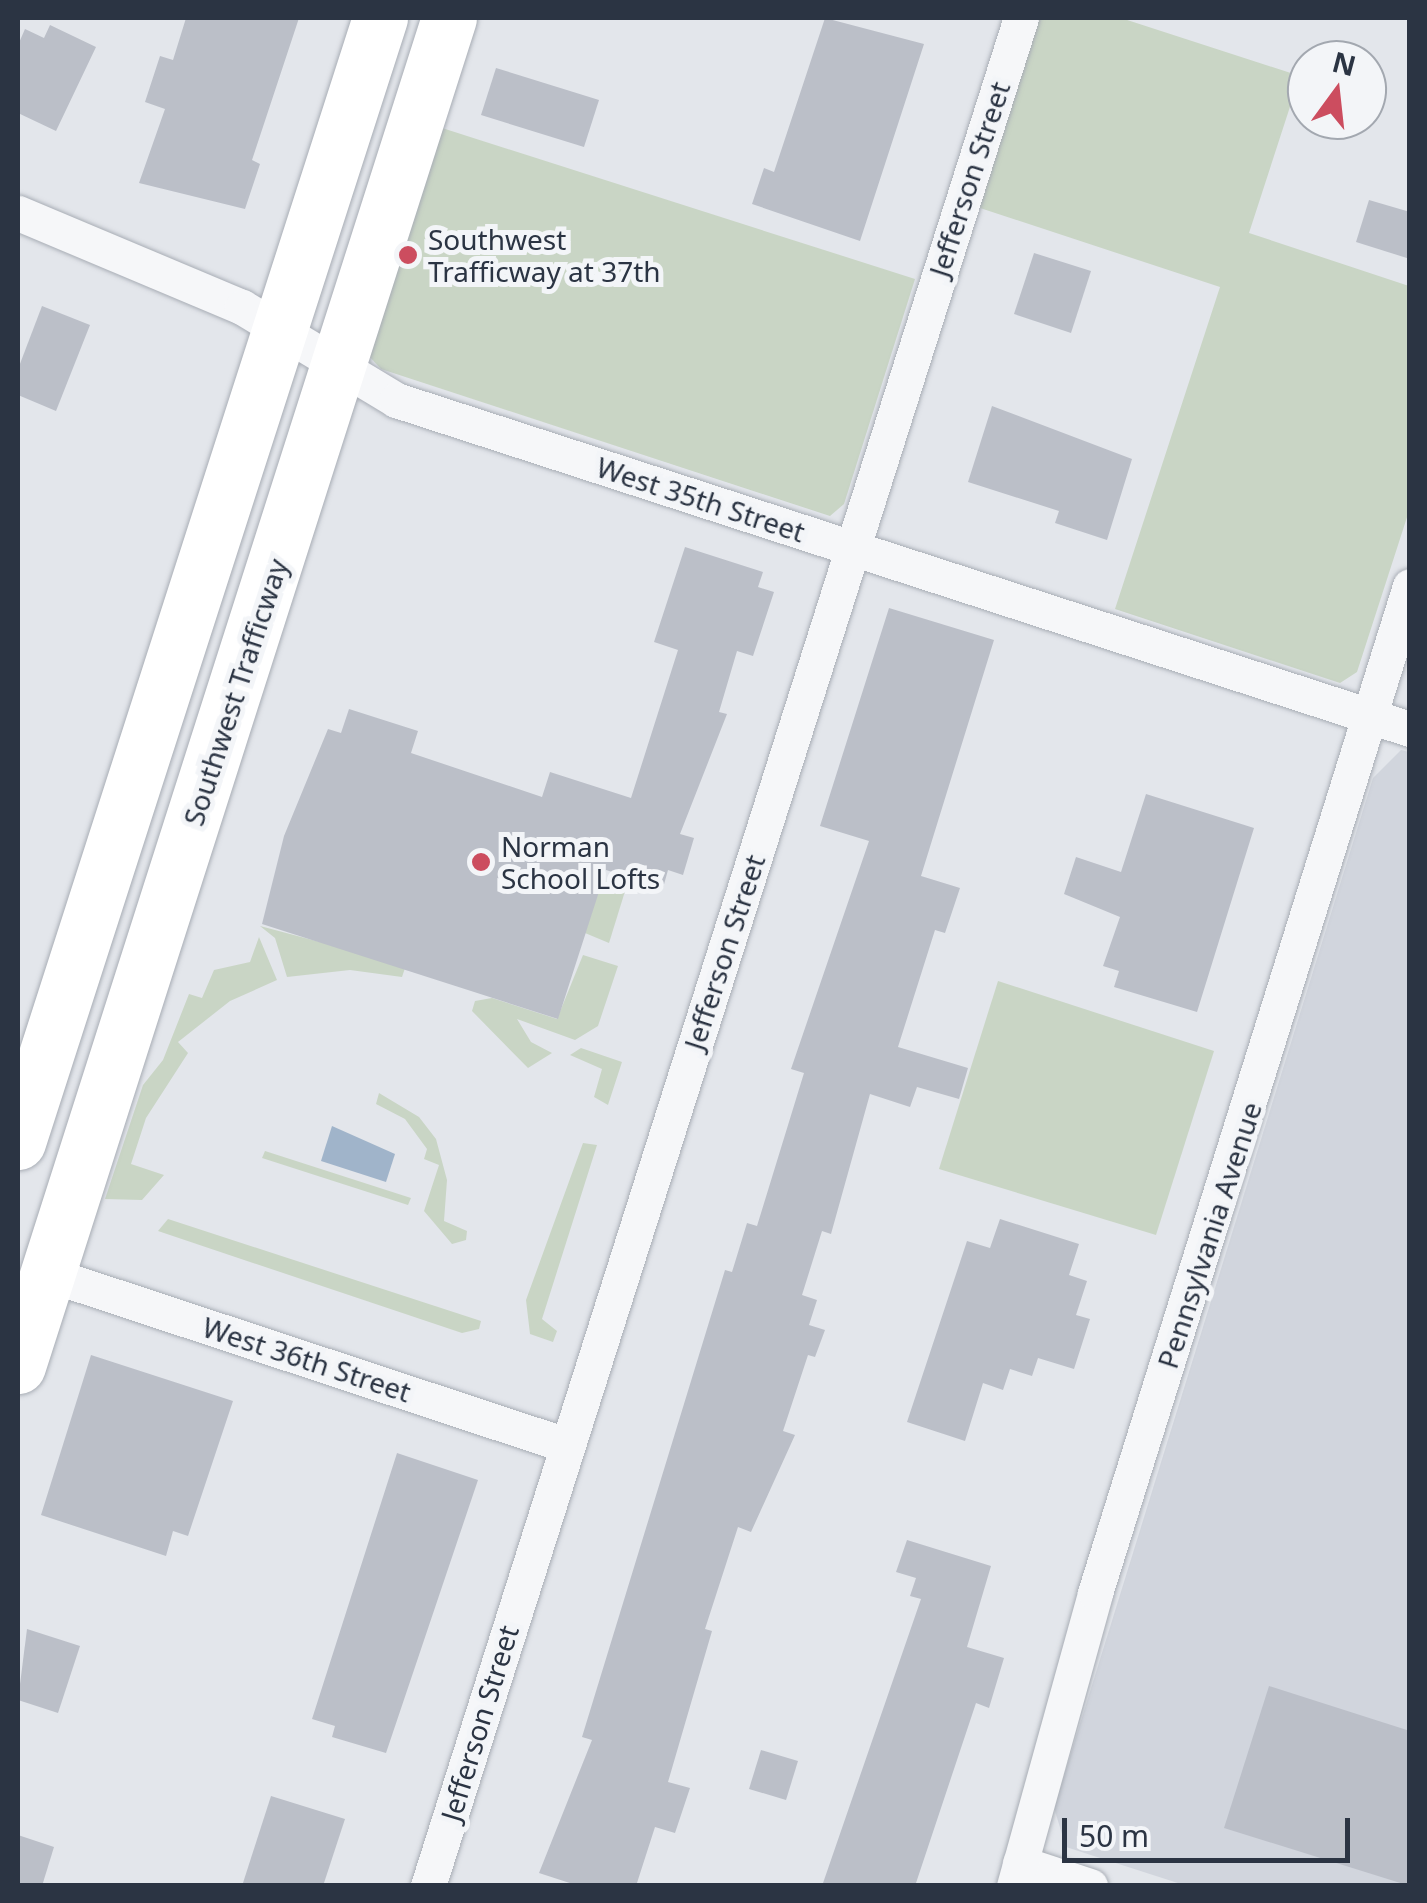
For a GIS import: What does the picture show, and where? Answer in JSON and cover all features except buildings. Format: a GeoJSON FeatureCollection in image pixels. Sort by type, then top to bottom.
{"type":"FeatureCollection","features":[{"type":"Feature","properties":{"kind":"main road"},"geometry":{"type":"LineString","coordinates":[[18,1142],[380,18]]}},
{"type":"Feature","properties":{"kind":"main road","name":"Southwest Trafficway"},"geometry":{"type":"LineString","coordinates":[[18,1366],[449,18]]}},
{"type":"Feature","properties":{"kind":"street","name":"Jefferson Street"},"geometry":{"type":"LineString","coordinates":[[428,1886],[1020,18]]}},
{"type":"Feature","properties":{"kind":"street","name":"West 35th Street"},"geometry":{"type":"LineString","coordinates":[[18,213],[242,307],[339,370],[396,400],[1410,729]]}},
{"type":"Feature","properties":{"kind":"street","name":"Pennsylvania Avenue"},"geometry":{"type":"LineString","coordinates":[[1016,1874],[1366,715],[1410,586]]}},
{"type":"Feature","properties":{"kind":"street","name":"West 36th Street"},"geometry":{"type":"LineString","coordinates":[[48,1274],[566,1445]]}},
{"type":"Feature","properties":{"kind":"street"},"geometry":{"type":"LineString","coordinates":[[1016,1874],[1090,1886]]}},
{"type":"Feature","properties":{"kind":"shaded area"},"geometry":{"type":"Polygon","coordinates":[[[1401,750],[1409,752],[1409,1885],[1184,1885],[1066,1847],[1054,1808],[1373,778],[1401,750]]]}},
{"type":"Feature","properties":{"kind":"green space"},"geometry":{"type":"Polygon","coordinates":[[[1039,18],[1121,18],[1287,72],[1287,116],[1249,233],[1409,286],[1409,511],[1357,672],[1340,683],[1115,609],[1220,287],[977,207],[1039,18]]]}},
{"type":"Feature","properties":{"kind":"green space"},"geometry":{"type":"Polygon","coordinates":[[[439,127],[915,279],[844,504],[830,516],[381,369],[367,354],[439,127]]]}},
{"type":"Feature","properties":{"kind":"green space"},"geometry":{"type":"Polygon","coordinates":[[[602,880],[626,888],[609,943],[585,933],[602,880]]]}},
{"type":"Feature","properties":{"kind":"green space"},"geometry":{"type":"Polygon","coordinates":[[[260,926],[406,965],[402,977],[350,970],[287,977],[275,938],[260,926]]]}},
{"type":"Feature","properties":{"kind":"green space"},"geometry":{"type":"Polygon","coordinates":[[[259,937],[277,980],[230,1001],[178,1042],[188,1053],[146,1118],[131,1164],[164,1175],[142,1200],[105,1199],[143,1085],[163,1060],[189,994],[202,998],[214,970],[250,962],[259,937]]]}},
{"type":"Feature","properties":{"kind":"green space"},"geometry":{"type":"Polygon","coordinates":[[[583,955],[618,966],[598,1026],[575,1040],[517,1019],[531,1042],[552,1053],[528,1068],[472,1011],[475,1001],[492,998],[557,1019],[583,955]]]}},
{"type":"Feature","properties":{"kind":"green space"},"geometry":{"type":"Polygon","coordinates":[[[998,981],[1214,1051],[1156,1235],[939,1169],[998,981]]]}},
{"type":"Feature","properties":{"kind":"green space"},"geometry":{"type":"Polygon","coordinates":[[[581,1048],[622,1062],[608,1105],[594,1097],[602,1069],[570,1055],[581,1048]]]}},
{"type":"Feature","properties":{"kind":"green space"},"geometry":{"type":"Polygon","coordinates":[[[379,1093],[419,1117],[436,1139],[447,1180],[444,1221],[467,1231],[466,1240],[452,1244],[424,1211],[439,1165],[424,1159],[427,1149],[405,1119],[376,1104],[379,1093]]]}},
{"type":"Feature","properties":{"kind":"green space"},"geometry":{"type":"Polygon","coordinates":[[[583,1143],[597,1145],[542,1319],[557,1331],[553,1342],[530,1334],[526,1300],[583,1143]]]}},
{"type":"Feature","properties":{"kind":"green space"},"geometry":{"type":"Polygon","coordinates":[[[265,1151],[411,1198],[408,1205],[262,1158],[265,1151]]]}},
{"type":"Feature","properties":{"kind":"green space"},"geometry":{"type":"Polygon","coordinates":[[[168,1219],[481,1321],[479,1329],[462,1333],[158,1231],[168,1219]]]}},
{"type":"Feature","properties":{"kind":"water"},"geometry":{"type":"Polygon","coordinates":[[[332,1126],[395,1154],[386,1182],[321,1161],[332,1126]]]}},
{"type":"Feature","properties":{"kind":"place","name":"Southwest Trafficway at 37th"},"geometry":{"type":"Point","coordinates":[408,255]}},
{"type":"Feature","properties":{"kind":"place","name":"Norman School Lofts"},"geometry":{"type":"Point","coordinates":[481,862]}}]}
